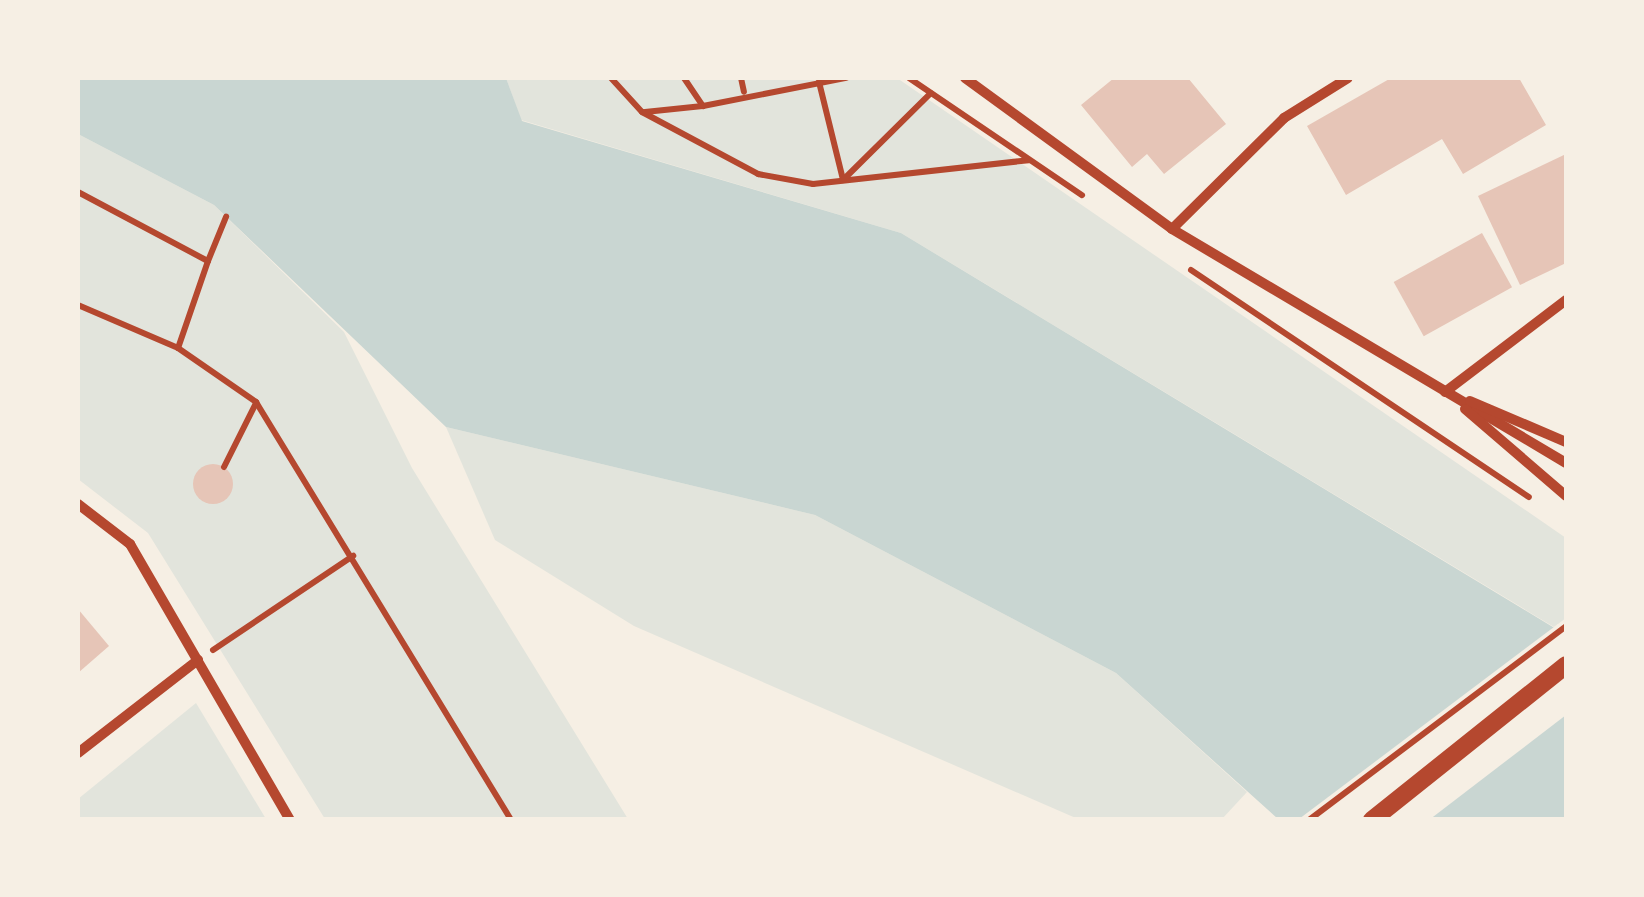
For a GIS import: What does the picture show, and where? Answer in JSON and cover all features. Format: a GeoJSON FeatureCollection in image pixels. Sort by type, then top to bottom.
{"type":"FeatureCollection","features":[{"type":"Feature","properties":{"kind":"street"},"geometry":{"type":"LineString","coordinates":[[965,78],[1172,229],[1566,463]]}},
{"type":"Feature","properties":{"kind":"street"},"geometry":{"type":"LineString","coordinates":[[1172,229],[1284,118],[1348,78]]}},
{"type":"Feature","properties":{"kind":"street"},"geometry":{"type":"LineString","coordinates":[[1445,392],[1566,300]]}},
{"type":"Feature","properties":{"kind":"street"},"geometry":{"type":"LineString","coordinates":[[1445,392],[1566,442]]}},
{"type":"Feature","properties":{"kind":"street"},"geometry":{"type":"LineString","coordinates":[[1445,392],[1566,496]]}},
{"type":"Feature","properties":{"kind":"street"},"geometry":{"type":"LineString","coordinates":[[78,504],[130,544],[290,820]]}},
{"type":"Feature","properties":{"kind":"street"},"geometry":{"type":"LineString","coordinates":[[78,753],[198,660]]}},
{"type":"Feature","properties":{"kind":"street"},"geometry":{"type":"LineString","coordinates":[[1372,820],[1566,665]]}},
{"type":"Feature","properties":{"kind":"path"},"geometry":{"type":"LineString","coordinates":[[611,78],[621,81],[642,112],[758,174],[843,180],[1030,160]]}},
{"type":"Feature","properties":{"kind":"path"},"geometry":{"type":"LineString","coordinates":[[684,78],[703,106]]}},
{"type":"Feature","properties":{"kind":"path"},"geometry":{"type":"LineString","coordinates":[[741,78],[744,92]]}},
{"type":"Feature","properties":{"kind":"path"},"geometry":{"type":"LineString","coordinates":[[642,112],[703,106],[744,92],[846,78]]}},
{"type":"Feature","properties":{"kind":"path"},"geometry":{"type":"LineString","coordinates":[[909,78],[1088,199]]}},
{"type":"Feature","properties":{"kind":"path"},"geometry":{"type":"LineString","coordinates":[[819,82],[843,180]]}},
{"type":"Feature","properties":{"kind":"path"},"geometry":{"type":"LineString","coordinates":[[843,180],[932,93]]}},
{"type":"Feature","properties":{"kind":"path"},"geometry":{"type":"LineString","coordinates":[[78,192],[208,262]]}},
{"type":"Feature","properties":{"kind":"path"},"geometry":{"type":"LineString","coordinates":[[178,348],[226,217]]}},
{"type":"Feature","properties":{"kind":"path"},"geometry":{"type":"LineString","coordinates":[[1185,265],[1536,501]]}},
{"type":"Feature","properties":{"kind":"path"},"geometry":{"type":"LineString","coordinates":[[78,306],[178,348],[256,402],[511,820]]}},
{"type":"Feature","properties":{"kind":"path"},"geometry":{"type":"LineString","coordinates":[[224,467],[256,402]]}},
{"type":"Feature","properties":{"kind":"path"},"geometry":{"type":"LineString","coordinates":[[198,660],[352,556]]}},
{"type":"Feature","properties":{"kind":"path"},"geometry":{"type":"LineString","coordinates":[[1309,820],[1566,626]]}},
{"type":"Feature","properties":{"kind":"shaded area"},"geometry":{"type":"Polygon","coordinates":[[[78,78],[506,78],[522,121],[901,233],[1566,635],[1566,819],[1278,819],[1116,673],[815,515],[446,427],[214,205],[78,134],[78,78]]]}},
{"type":"Feature","properties":{"kind":"shaded area"},"geometry":{"type":"Polygon","coordinates":[[[506,78],[897,78],[1566,538],[1566,618],[1554,627],[901,233],[521,120],[506,78]]]}},
{"type":"Feature","properties":{"kind":"shaded area"},"geometry":{"type":"Polygon","coordinates":[[[78,134],[214,205],[344,332],[412,468],[628,819],[325,819],[148,533],[78,479],[78,134]]]}},
{"type":"Feature","properties":{"kind":"shaded area"},"geometry":{"type":"Polygon","coordinates":[[[446,427],[815,515],[1116,673],[1247,792],[1222,819],[1078,819],[634,626],[495,540],[446,427]]]}},
{"type":"Feature","properties":{"kind":"shaded area"},"geometry":{"type":"Polygon","coordinates":[[[196,703],[266,819],[78,819],[78,799],[196,703]]]}},
{"type":"Feature","properties":{"kind":"pier"},"geometry":{"type":"Polygon","coordinates":[[[1558,624],[1566,629],[1566,715],[1429,820],[1299,819],[1558,624]]]}},
{"type":"Feature","properties":{"kind":"building"},"geometry":{"type":"Polygon","coordinates":[[[1114,78],[1188,78],[1226,124],[1164,174],[1147,154],[1132,167],[1081,105],[1114,78]]]}},
{"type":"Feature","properties":{"kind":"building"},"geometry":{"type":"Polygon","coordinates":[[[1391,78],[1519,78],[1546,125],[1463,174],[1442,139],[1346,195],[1307,126],[1391,78]]]}},
{"type":"Feature","properties":{"kind":"building"},"geometry":{"type":"Polygon","coordinates":[[[1566,154],[1566,263],[1520,285],[1478,196],[1566,154]]]}},
{"type":"Feature","properties":{"kind":"building"},"geometry":{"type":"Polygon","coordinates":[[[1482,233],[1512,287],[1424,336],[1394,282],[1482,233]]]}},
{"type":"Feature","properties":{"kind":"building"},"geometry":{"type":"Polygon","coordinates":[[[213,464],[227,470],[233,484],[227,498],[213,504],[199,498],[193,484],[199,470],[213,464]]]}},
{"type":"Feature","properties":{"kind":"building"},"geometry":{"type":"Polygon","coordinates":[[[78,609],[109,646],[78,673],[78,609]]]}}]}
